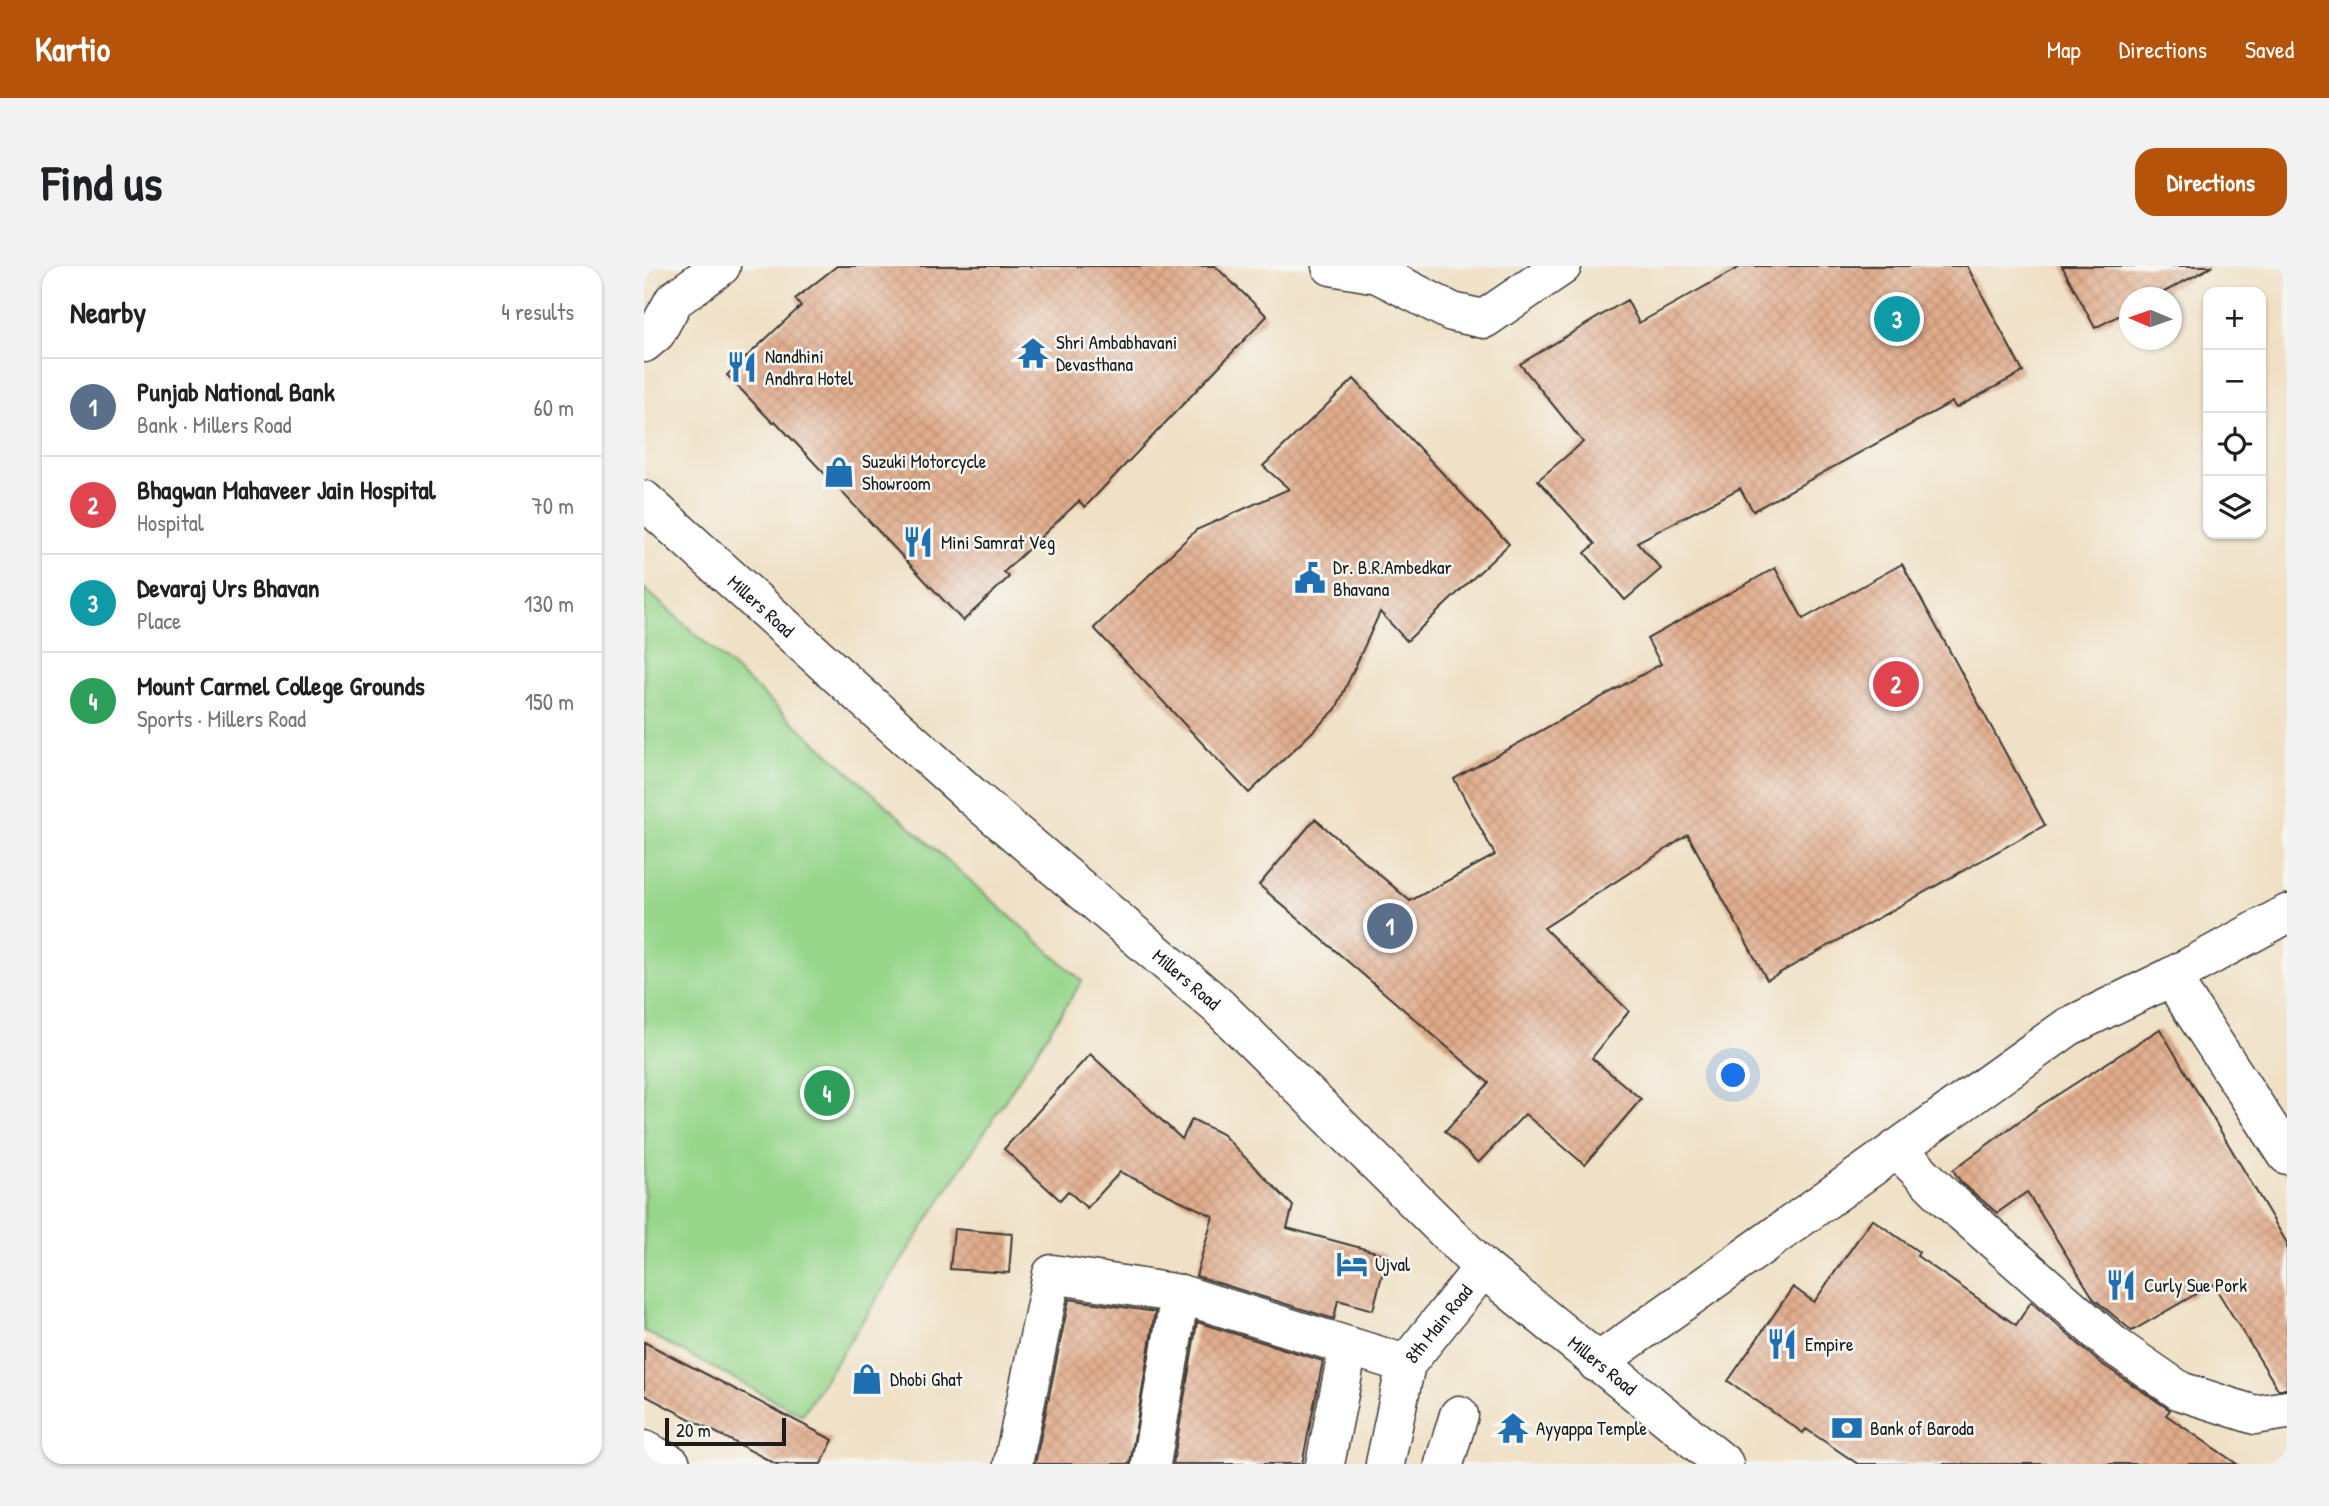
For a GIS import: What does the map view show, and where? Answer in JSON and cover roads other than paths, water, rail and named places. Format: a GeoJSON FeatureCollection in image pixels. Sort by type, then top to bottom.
{"type":"FeatureCollection","features":[{"type":"Feature","properties":{"kind":"street"},"geometry":{"type":"LineString","coordinates":[[644,343],[656,333],[659,299],[721,266]]}},
{"type":"Feature","properties":{"kind":"street"},"geometry":{"type":"LineString","coordinates":[[1331,266],[1378,274],[1452,312],[1484,319],[1562,266]]}},
{"type":"Feature","properties":{"kind":"street","name":"Millers Road"},"geometry":{"type":"LineString","coordinates":[[644,500],[974,798],[1218,1006],[1483,1268],[1724,1464]]}},
{"type":"Feature","properties":{"kind":"street"},"geometry":{"type":"LineString","coordinates":[[1598,1363],[2068,1027],[2171,977],[2287,915]]}},
{"type":"Feature","properties":{"kind":"street"},"geometry":{"type":"LineString","coordinates":[[2171,977],[2287,1155]]}},
{"type":"Feature","properties":{"kind":"street"},"geometry":{"type":"LineString","coordinates":[[1897,1149],[1945,1197],[2112,1344],[2180,1391],[2255,1416],[2287,1410]]}},
{"type":"Feature","properties":{"kind":"street","name":"8th Main Road"},"geometry":{"type":"LineString","coordinates":[[1385,1464],[1406,1364],[1483,1268]]}},
{"type":"Feature","properties":{"kind":"street"},"geometry":{"type":"LineString","coordinates":[[1013,1464],[1052,1274],[1180,1294],[1406,1364]]}},
{"type":"Feature","properties":{"kind":"street"},"geometry":{"type":"LineString","coordinates":[[1151,1464],[1180,1294]]}},
{"type":"Feature","properties":{"kind":"street"},"geometry":{"type":"LineString","coordinates":[[1325,1464],[1345,1364]]}},
{"type":"Feature","properties":{"kind":"street"},"geometry":{"type":"LineString","coordinates":[[1444,1464],[1459,1415]]}},
{"type":"Feature","properties":{"kind":"street"},"geometry":{"type":"LineString","coordinates":[[644,1450],[671,1464]]}},
{"type":"Feature","properties":{"kind":"place","name":"Devaraj Urs Bhavan"},"geometry":{"type":"Point","coordinates":[1897,319]}},
{"type":"Feature","properties":{"kind":"place","name":"Shri Ambabhavani Devasthana"},"geometry":{"type":"Point","coordinates":[1033,353]}},
{"type":"Feature","properties":{"kind":"place","name":"Nandhini Andhra Hotel"},"geometry":{"type":"Point","coordinates":[742,367]}},
{"type":"Feature","properties":{"kind":"place","name":"Suzuki Motorcycle Showroom"},"geometry":{"type":"Point","coordinates":[839,472]}},
{"type":"Feature","properties":{"kind":"place","name":"Mini Samrat Veg"},"geometry":{"type":"Point","coordinates":[918,542]}},
{"type":"Feature","properties":{"kind":"place","name":"Dr. B.R.Ambedkar Bhavana"},"geometry":{"type":"Point","coordinates":[1310,578]}},
{"type":"Feature","properties":{"kind":"place","name":"Bhagwan Mahaveer Jain Hospital"},"geometry":{"type":"Point","coordinates":[1896,684]}},
{"type":"Feature","properties":{"kind":"place","name":"Punjab National Bank"},"geometry":{"type":"Point","coordinates":[1390,926]}},
{"type":"Feature","properties":{"kind":"place","name":"Mount Carmel College Grounds"},"geometry":{"type":"Point","coordinates":[827,1093]}},
{"type":"Feature","properties":{"kind":"place","name":"Ujval"},"geometry":{"type":"Point","coordinates":[1352,1264]}},
{"type":"Feature","properties":{"kind":"place","name":"Curly Sue Pork"},"geometry":{"type":"Point","coordinates":[2121,1285]}},
{"type":"Feature","properties":{"kind":"place","name":"Empire"},"geometry":{"type":"Point","coordinates":[1782,1344]}},
{"type":"Feature","properties":{"kind":"place","name":"Dhobi Ghat"},"geometry":{"type":"Point","coordinates":[867,1379]}},
{"type":"Feature","properties":{"kind":"place","name":"Ayyappa Temple"},"geometry":{"type":"Point","coordinates":[1513,1428]}},
{"type":"Feature","properties":{"kind":"place","name":"Bank of Baroda"},"geometry":{"type":"Point","coordinates":[1847,1428]}}]}
